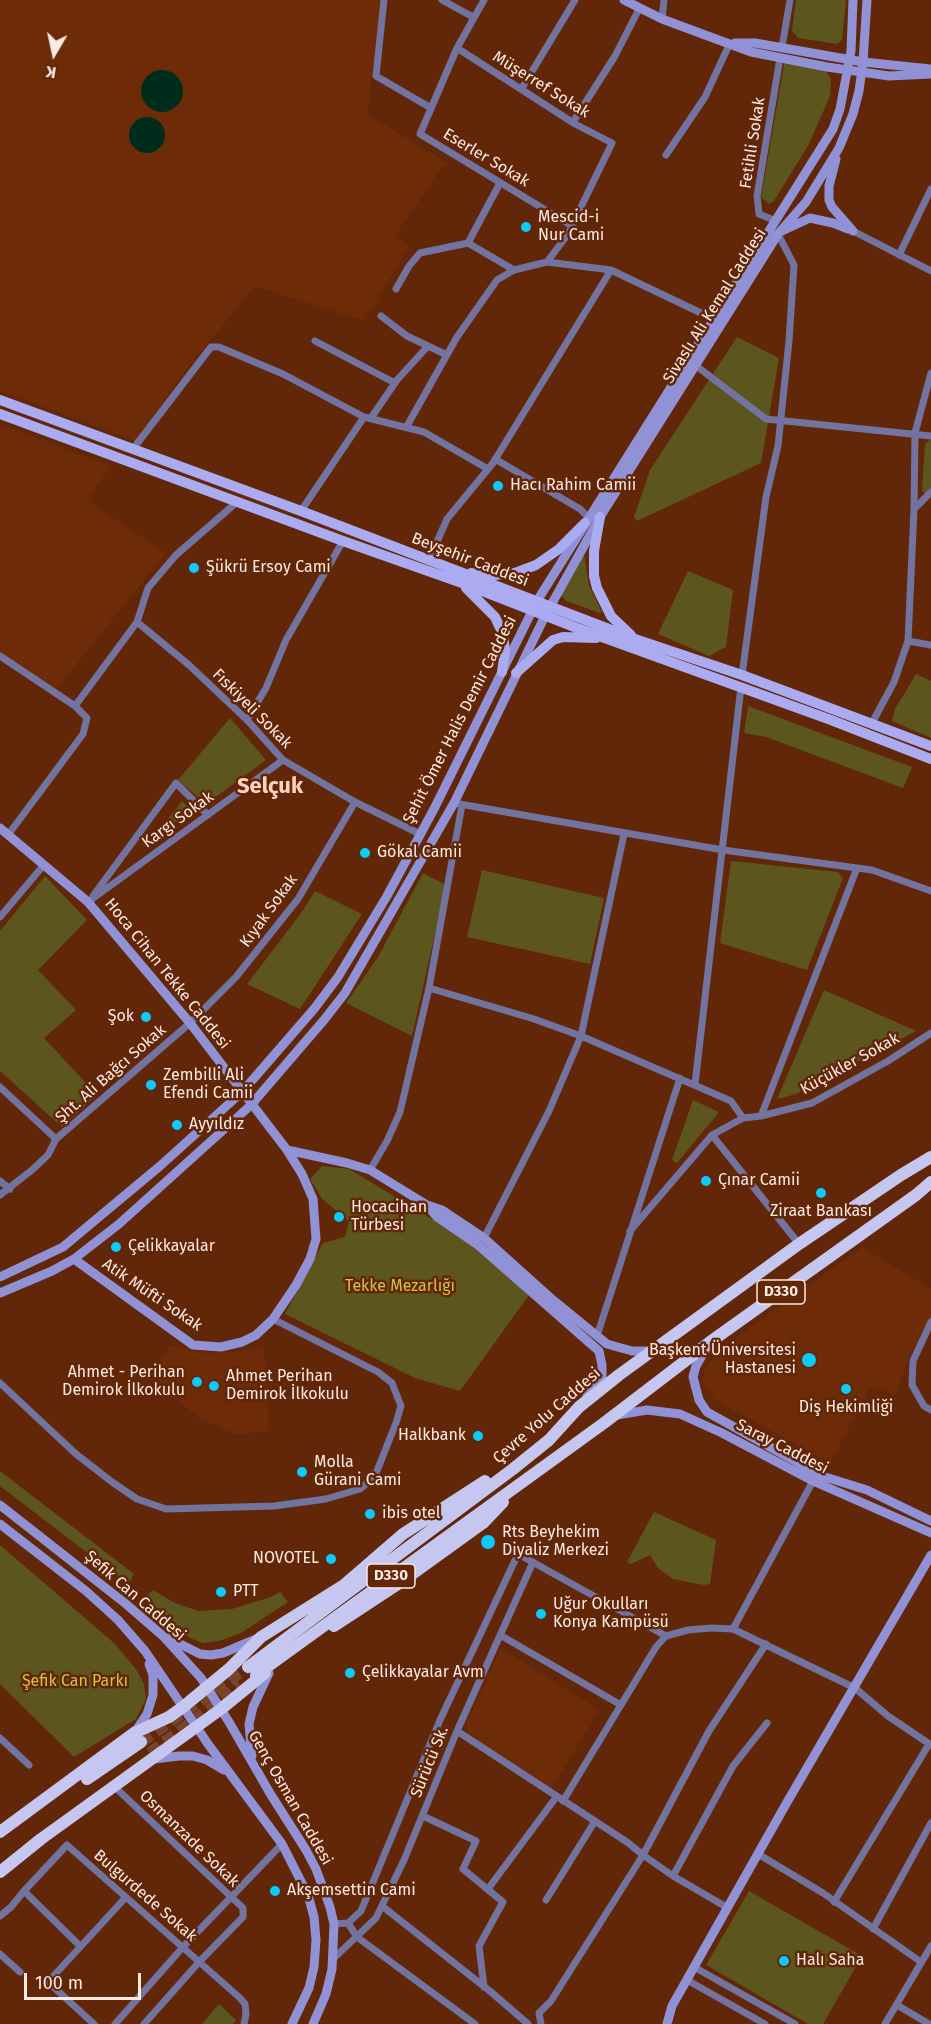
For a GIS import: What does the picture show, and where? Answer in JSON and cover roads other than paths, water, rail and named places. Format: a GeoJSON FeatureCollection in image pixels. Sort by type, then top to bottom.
{"type":"FeatureCollection","features":[{"type":"Feature","properties":{"kind":"highway","name":"D330"},"geometry":{"type":"LineString","coordinates":[[901,1175],[931,1150]]}},
{"type":"Feature","properties":{"kind":"highway","name":"Çevre Yolu Caddesi"},"geometry":{"type":"LineString","coordinates":[[931,1157],[799,1244],[579,1407],[549,1440],[326,1610],[252,1671],[614,1415],[710,1342],[931,1182]]}},
{"type":"Feature","properties":{"kind":"highway","name":"D330"},"geometry":{"type":"LineString","coordinates":[[916,1195],[931,1186]]}},
{"type":"Feature","properties":{"kind":"highway"},"geometry":{"type":"LineString","coordinates":[[0,1832],[183,1707],[208,1688],[261,1637],[344,1585],[403,1534],[549,1440]]}},
{"type":"Feature","properties":{"kind":"highway"},"geometry":{"type":"LineString","coordinates":[[0,1864],[149,1756],[221,1709],[273,1666],[404,1580],[483,1523],[527,1477]]}},
{"type":"Feature","properties":{"kind":"highway"},"geometry":{"type":"LineString","coordinates":[[0,1837],[137,1738]]}},
{"type":"Feature","properties":{"kind":"highway"},"geometry":{"type":"LineString","coordinates":[[0,1872],[149,1756]]}},
{"type":"Feature","properties":{"kind":"main road"},"geometry":{"type":"LineString","coordinates":[[624,0],[662,19],[751,52],[847,70],[862,67],[931,69]]}},
{"type":"Feature","properties":{"kind":"main road","name":"Sivaslı Ali Kemal Caddesi"},"geometry":{"type":"LineString","coordinates":[[534,606],[832,129],[840,109],[849,59],[853,0]]}},
{"type":"Feature","properties":{"kind":"main road","name":"Sivaslı Ali Kemal Caddesi"},"geometry":{"type":"LineString","coordinates":[[548,611],[600,517],[695,365],[778,234],[806,202],[839,148],[853,114],[859,91],[867,0]]}},
{"type":"Feature","properties":{"kind":"main road"},"geometry":{"type":"LineString","coordinates":[[730,43],[755,43],[849,59],[862,67],[889,76],[931,74]]}},
{"type":"Feature","properties":{"kind":"main road"},"geometry":{"type":"LineString","coordinates":[[839,148],[829,186],[829,200],[831,207],[853,231]]}},
{"type":"Feature","properties":{"kind":"main road"},"geometry":{"type":"LineString","coordinates":[[778,234],[810,218],[833,223],[853,231]]}},
{"type":"Feature","properties":{"kind":"main road","name":"Beyşehir Caddesi"},"geometry":{"type":"LineString","coordinates":[[0,400],[429,560],[462,578]]}},
{"type":"Feature","properties":{"kind":"main road","name":"Beyşehir Caddesi"},"geometry":{"type":"LineString","coordinates":[[0,414],[343,541],[462,578],[548,611],[742,675],[931,746]]}},
{"type":"Feature","properties":{"kind":"main road"},"geometry":{"type":"LineString","coordinates":[[600,517],[594,551],[594,576],[597,588],[610,616],[635,639]]}},
{"type":"Feature","properties":{"kind":"main road"},"geometry":{"type":"LineString","coordinates":[[462,578],[515,573],[536,566],[559,549],[587,520]]}},
{"type":"Feature","properties":{"kind":"main road"},"geometry":{"type":"LineString","coordinates":[[462,578],[495,617],[503,634],[505,651],[502,672]]}},
{"type":"Feature","properties":{"kind":"main road","name":"Şehit Ömer Halis Demir Caddesi"},"geometry":{"type":"LineString","coordinates":[[0,1277],[63,1248],[160,1166],[242,1092],[314,1009],[338,977],[387,896],[534,606]]}},
{"type":"Feature","properties":{"kind":"main road","name":"Beyşehir Caddesi"},"geometry":{"type":"LineString","coordinates":[[548,611],[602,637],[931,759]]}},
{"type":"Feature","properties":{"kind":"main road","name":"Şehit Ömer Halis Demir Caddesi"},"geometry":{"type":"LineString","coordinates":[[0,1293],[74,1259],[119,1224],[251,1105],[324,1020],[345,993],[458,804],[516,673],[548,611]]}},
{"type":"Feature","properties":{"kind":"main road"},"geometry":{"type":"LineString","coordinates":[[516,673],[553,640],[602,637]]}},
{"type":"Feature","properties":{"kind":"main road","name":"Hoca Cihan Tekke Caddesi"},"geometry":{"type":"LineString","coordinates":[[4,831],[88,902],[189,1023],[287,1150]]}},
{"type":"Feature","properties":{"kind":"main road"},"geometry":{"type":"LineString","coordinates":[[287,1150],[370,1170],[427,1205],[442,1210],[484,1238],[607,1344],[632,1351],[649,1351],[668,1340]]}},
{"type":"Feature","properties":{"kind":"main road","name":"Atik Müfti Sokak"},"geometry":{"type":"LineString","coordinates":[[74,1259],[193,1345],[222,1347],[242,1342],[256,1335],[273,1319],[296,1285],[310,1259],[316,1239],[313,1199],[302,1174],[287,1150]]}},
{"type":"Feature","properties":{"kind":"main road"},"geometry":{"type":"LineString","coordinates":[[427,1205],[437,1217],[478,1245],[599,1352],[602,1377],[579,1407]]}},
{"type":"Feature","properties":{"kind":"main road","name":"Saray Caddesi"},"geometry":{"type":"LineString","coordinates":[[710,1342],[696,1365],[693,1377],[699,1400],[707,1412],[822,1476],[867,1490],[931,1521]]}},
{"type":"Feature","properties":{"kind":"main road","name":"Saray Caddesi"},"geometry":{"type":"LineString","coordinates":[[614,1415],[647,1410],[680,1414],[722,1433],[813,1481],[931,1533]]}},
{"type":"Feature","properties":{"kind":"main road","name":"Şefik Can Caddesi"},"geometry":{"type":"LineString","coordinates":[[0,1505],[126,1604],[159,1633],[208,1688],[232,1726]]}},
{"type":"Feature","properties":{"kind":"main road","name":"Şefik Can Caddesi"},"geometry":{"type":"LineString","coordinates":[[0,1524],[86,1591],[118,1620],[145,1651],[208,1744]]}},
{"type":"Feature","properties":{"kind":"main road"},"geometry":{"type":"LineString","coordinates":[[666,2024],[672,2006],[694,1966],[931,1555]]}},
{"type":"Feature","properties":{"kind":"main road"},"geometry":{"type":"LineString","coordinates":[[159,1633],[200,1654],[211,1655],[223,1653],[261,1637]]}},
{"type":"Feature","properties":{"kind":"main road"},"geometry":{"type":"LineString","coordinates":[[137,1738],[153,1695],[153,1675],[145,1651]]}},
{"type":"Feature","properties":{"kind":"main road"},"geometry":{"type":"LineString","coordinates":[[253,1765],[249,1724],[253,1707],[273,1666]]}},
{"type":"Feature","properties":{"kind":"main road","name":"Genç Osman Caddesi"},"geometry":{"type":"LineString","coordinates":[[232,1726],[316,1869],[334,1924],[333,1959],[326,1994],[312,2024]]}},
{"type":"Feature","properties":{"kind":"main road","name":"Genç Osman Caddesi"},"geometry":{"type":"LineString","coordinates":[[208,1744],[282,1844],[308,1895],[314,1917],[315,1967],[309,1988],[292,2024]]}},
{"type":"Feature","properties":{"kind":"main road"},"geometry":{"type":"LineString","coordinates":[[149,1756],[193,1756],[218,1765],[234,1777]]}},
{"type":"Feature","properties":{"kind":"street"},"geometry":{"type":"LineString","coordinates":[[384,0],[376,76],[431,108]]}},
{"type":"Feature","properties":{"kind":"street"},"geometry":{"type":"LineString","coordinates":[[442,0],[473,17]]}},
{"type":"Feature","properties":{"kind":"street","name":"Eserler Sokak"},"geometry":{"type":"LineString","coordinates":[[484,0],[457,48],[420,134],[572,225]]}},
{"type":"Feature","properties":{"kind":"street"},"geometry":{"type":"LineString","coordinates":[[522,88],[575,0]]}},
{"type":"Feature","properties":{"kind":"street"},"geometry":{"type":"LineString","coordinates":[[662,19],[664,0]]}},
{"type":"Feature","properties":{"kind":"street"},"geometry":{"type":"LineString","coordinates":[[782,47],[790,0]]}},
{"type":"Feature","properties":{"kind":"street"},"geometry":{"type":"LineString","coordinates":[[573,122],[615,56],[639,9]]}},
{"type":"Feature","properties":{"kind":"street"},"geometry":{"type":"LineString","coordinates":[[666,155],[705,97],[730,43]]}},
{"type":"Feature","properties":{"kind":"street","name":"Müşerref Sokak"},"geometry":{"type":"LineString","coordinates":[[457,48],[573,122],[612,143],[572,225]]}},
{"type":"Feature","properties":{"kind":"street","name":"Fetihli Sokak"},"geometry":{"type":"LineString","coordinates":[[776,221],[759,214],[757,196],[780,58]]}},
{"type":"Feature","properties":{"kind":"street"},"geometry":{"type":"LineString","coordinates":[[468,243],[500,183]]}},
{"type":"Feature","properties":{"kind":"street"},"geometry":{"type":"LineString","coordinates":[[899,255],[931,189]]}},
{"type":"Feature","properties":{"kind":"street"},"geometry":{"type":"LineString","coordinates":[[923,203],[931,207]]}},
{"type":"Feature","properties":{"kind":"street"},"geometry":{"type":"LineString","coordinates":[[547,262],[572,225]]}},
{"type":"Feature","properties":{"kind":"street"},"geometry":{"type":"LineString","coordinates":[[853,231],[931,271]]}},
{"type":"Feature","properties":{"kind":"street"},"geometry":{"type":"LineString","coordinates":[[742,675],[765,497],[778,446],[794,265],[778,234]]}},
{"type":"Feature","properties":{"kind":"street"},"geometry":{"type":"LineString","coordinates":[[396,288],[409,266],[420,254],[468,243],[514,270]]}},
{"type":"Feature","properties":{"kind":"street"},"geometry":{"type":"LineString","coordinates":[[407,426],[457,337],[497,280],[514,270],[547,262],[611,270],[703,314],[717,316]]}},
{"type":"Feature","properties":{"kind":"street"},"geometry":{"type":"LineString","coordinates":[[429,560],[447,519],[495,459],[611,270]]}},
{"type":"Feature","properties":{"kind":"street"},"geometry":{"type":"LineString","coordinates":[[381,316],[407,336],[447,355]]}},
{"type":"Feature","properties":{"kind":"street"},"geometry":{"type":"LineString","coordinates":[[315,340],[395,383]]}},
{"type":"Feature","properties":{"kind":"street"},"geometry":{"type":"LineString","coordinates":[[301,511],[368,418],[428,346]]}},
{"type":"Feature","properties":{"kind":"street"},"geometry":{"type":"LineString","coordinates":[[134,449],[211,347],[219,347],[283,374],[368,418],[424,432],[488,469]]}},
{"type":"Feature","properties":{"kind":"street"},"geometry":{"type":"LineString","coordinates":[[695,365],[766,418],[931,436]]}},
{"type":"Feature","properties":{"kind":"street"},"geometry":{"type":"LineString","coordinates":[[872,723],[894,682],[908,642],[915,433],[931,373]]}},
{"type":"Feature","properties":{"kind":"street"},"geometry":{"type":"LineString","coordinates":[[495,459],[580,509],[587,520]]}},
{"type":"Feature","properties":{"kind":"street"},"geometry":{"type":"LineString","coordinates":[[914,509],[931,492]]}},
{"type":"Feature","properties":{"kind":"street"},"geometry":{"type":"LineString","coordinates":[[75,706],[137,622],[148,588],[176,555],[237,502]]}},
{"type":"Feature","properties":{"kind":"street"},"geometry":{"type":"LineString","coordinates":[[247,720],[266,688],[286,640],[343,541]]}},
{"type":"Feature","properties":{"kind":"street","name":"Fıskiyeli Sokak"},"geometry":{"type":"LineString","coordinates":[[137,622],[189,665],[247,720],[283,760],[355,802],[420,834]]}},
{"type":"Feature","properties":{"kind":"street"},"geometry":{"type":"LineString","coordinates":[[908,642],[931,645]]}},
{"type":"Feature","properties":{"kind":"street"},"geometry":{"type":"LineString","coordinates":[[0,656],[75,706],[87,718],[83,734],[4,831]]}},
{"type":"Feature","properties":{"kind":"street"},"geometry":{"type":"LineString","coordinates":[[695,1084],[741,687]]}},
{"type":"Feature","properties":{"kind":"street","name":"Kargı Sokak"},"geometry":{"type":"LineString","coordinates":[[88,902],[283,760]]}},
{"type":"Feature","properties":{"kind":"street"},"geometry":{"type":"LineString","coordinates":[[88,902],[176,783],[208,815]]}},
{"type":"Feature","properties":{"kind":"street","name":"Kıyak Sokak"},"geometry":{"type":"LineString","coordinates":[[189,1023],[236,977],[298,899],[355,802]]}},
{"type":"Feature","properties":{"kind":"street"},"geometry":{"type":"LineString","coordinates":[[370,1170],[387,1142],[400,1112],[429,987],[458,804],[723,850],[872,870],[931,891]]}},
{"type":"Feature","properties":{"kind":"street"},"geometry":{"type":"LineString","coordinates":[[484,1238],[549,1111],[581,1036],[624,834]]}},
{"type":"Feature","properties":{"kind":"street"},"geometry":{"type":"LineString","coordinates":[[0,917],[43,866]]}},
{"type":"Feature","properties":{"kind":"street"},"geometry":{"type":"LineString","coordinates":[[761,1116],[857,868]]}},
{"type":"Feature","properties":{"kind":"street"},"geometry":{"type":"LineString","coordinates":[[429,987],[534,1018],[581,1036],[731,1101],[743,1118]]}},
{"type":"Feature","properties":{"kind":"street","name":"Şht. Ali Bağcı Sokak"},"geometry":{"type":"LineString","coordinates":[[0,1195],[48,1155],[56,1140],[189,1023]]}},
{"type":"Feature","properties":{"kind":"street","name":"Küçükler Sokak"},"geometry":{"type":"LineString","coordinates":[[712,1135],[743,1118],[761,1116],[812,1103],[888,1061],[931,1033]]}},
{"type":"Feature","properties":{"kind":"street"},"geometry":{"type":"LineString","coordinates":[[597,1336],[680,1078]]}},
{"type":"Feature","properties":{"kind":"street"},"geometry":{"type":"LineString","coordinates":[[0,1087],[56,1140]]}},
{"type":"Feature","properties":{"kind":"street"},"geometry":{"type":"LineString","coordinates":[[630,1231],[712,1135],[799,1244]]}},
{"type":"Feature","properties":{"kind":"street"},"geometry":{"type":"LineString","coordinates":[[0,1181],[10,1189]]}},
{"type":"Feature","properties":{"kind":"street"},"geometry":{"type":"LineString","coordinates":[[0,1383],[76,1454],[112,1482],[137,1498],[166,1509],[274,1506],[326,1499],[360,1489],[375,1476],[396,1423],[401,1406],[392,1383],[378,1372],[273,1319]]}},
{"type":"Feature","properties":{"kind":"street"},"geometry":{"type":"LineString","coordinates":[[931,1322],[913,1361],[912,1385],[924,1406],[931,1410]]}},
{"type":"Feature","properties":{"kind":"street"},"geometry":{"type":"LineString","coordinates":[[734,1629],[813,1481]]}},
{"type":"Feature","properties":{"kind":"street","name":"Sürücü Sk."},"geometry":{"type":"LineString","coordinates":[[333,1959],[376,1918],[382,1906],[533,1562],[518,1554],[440,1720],[361,1911],[348,1923]]}},
{"type":"Feature","properties":{"kind":"street"},"geometry":{"type":"LineString","coordinates":[[533,1562],[666,1636]]}},
{"type":"Feature","properties":{"kind":"street"},"geometry":{"type":"LineString","coordinates":[[488,1889],[560,1799],[656,1647],[666,1636],[688,1630],[711,1628],[734,1629],[855,1688],[888,1716],[930,1745],[834,1902]]}},
{"type":"Feature","properties":{"kind":"street"},"geometry":{"type":"LineString","coordinates":[[500,1635],[621,1705]]}},
{"type":"Feature","properties":{"kind":"street"},"geometry":{"type":"LineString","coordinates":[[541,2024],[539,2013],[551,2001],[643,1855],[709,1731],[766,1644]]}},
{"type":"Feature","properties":{"kind":"street"},"geometry":{"type":"LineString","coordinates":[[673,1876],[733,1766],[767,1723]]}},
{"type":"Feature","properties":{"kind":"street"},"geometry":{"type":"LineString","coordinates":[[457,1731],[627,1842],[673,1876],[728,1908]]}},
{"type":"Feature","properties":{"kind":"street"},"geometry":{"type":"LineString","coordinates":[[0,1738],[29,1766]]}},
{"type":"Feature","properties":{"kind":"street","name":"Osmanzade Sokak"},"geometry":{"type":"LineString","coordinates":[[118,1790],[243,1908],[243,1917],[200,1961]]}},
{"type":"Feature","properties":{"kind":"street"},"geometry":{"type":"LineString","coordinates":[[423,1816],[476,1841],[463,1869],[503,1902],[479,1946],[484,1987]]}},
{"type":"Feature","properties":{"kind":"street"},"geometry":{"type":"LineString","coordinates":[[546,1900],[595,1821]]}},
{"type":"Feature","properties":{"kind":"street"},"geometry":{"type":"LineString","coordinates":[[873,1929],[931,1823]]}},
{"type":"Feature","properties":{"kind":"street"},"geometry":{"type":"LineString","coordinates":[[115,2024],[183,1947],[282,1844]]}},
{"type":"Feature","properties":{"kind":"street","name":"Bulgurdede Sokak"},"geometry":{"type":"LineString","coordinates":[[24,1891],[67,1845],[200,1961],[245,2004],[244,2023]]}},
{"type":"Feature","properties":{"kind":"street"},"geometry":{"type":"LineString","coordinates":[[758,1854],[834,1902],[921,1962]]}},
{"type":"Feature","properties":{"kind":"street"},"geometry":{"type":"LineString","coordinates":[[0,1916],[24,1891],[80,1946]]}},
{"type":"Feature","properties":{"kind":"street"},"geometry":{"type":"LineString","coordinates":[[94,2024],[48,1982],[126,1898]]}},
{"type":"Feature","properties":{"kind":"street"},"geometry":{"type":"LineString","coordinates":[[382,1906],[528,2024]]}},
{"type":"Feature","properties":{"kind":"street"},"geometry":{"type":"LineString","coordinates":[[361,1911],[376,1918]]}},
{"type":"Feature","properties":{"kind":"street"},"geometry":{"type":"LineString","coordinates":[[334,1924],[348,1923],[357,1937],[475,2024]]}},
{"type":"Feature","properties":{"kind":"street"},"geometry":{"type":"LineString","coordinates":[[885,2024],[931,1946]]}},
{"type":"Feature","properties":{"kind":"street"},"geometry":{"type":"LineString","coordinates":[[0,1954],[20,1972]]}},
{"type":"Feature","properties":{"kind":"street"},"geometry":{"type":"LineString","coordinates":[[144,2024],[200,1961]]}},
{"type":"Feature","properties":{"kind":"street"},"geometry":{"type":"LineString","coordinates":[[694,1966],[795,2024]]}},
{"type":"Feature","properties":{"kind":"street"},"geometry":{"type":"LineString","coordinates":[[687,1980],[765,2024]]}},
{"type":"Feature","properties":{"kind":"street"},"geometry":{"type":"LineString","coordinates":[[897,2005],[929,2024]]}},
{"type":"Feature","properties":{"kind":"tunnel"},"geometry":{"type":"LineString","coordinates":[[141,1742],[248,1667]]}},
{"type":"Feature","properties":{"kind":"tunnel"},"geometry":{"type":"LineString","coordinates":[[150,1753],[241,1686]]}},
{"type":"Feature","properties":{"kind":"place","name":"Mescid-i Nur Cami"},"geometry":{"type":"Point","coordinates":[526,227]}},
{"type":"Feature","properties":{"kind":"place","name":"Hacı Rahim Camii"},"geometry":{"type":"Point","coordinates":[498,486]}},
{"type":"Feature","properties":{"kind":"place","name":"Şükrü Ersoy Cami"},"geometry":{"type":"Point","coordinates":[194,568]}},
{"type":"Feature","properties":{"kind":"place","name":"Gökal Camii"},"geometry":{"type":"Point","coordinates":[365,853]}},
{"type":"Feature","properties":{"kind":"place","name":"Şok"},"geometry":{"type":"Point","coordinates":[146,1017]}},
{"type":"Feature","properties":{"kind":"place","name":"Zembilli Ali Efendi Camii"},"geometry":{"type":"Point","coordinates":[151,1085]}},
{"type":"Feature","properties":{"kind":"place","name":"Ayyıldız"},"geometry":{"type":"Point","coordinates":[177,1125]}},
{"type":"Feature","properties":{"kind":"place","name":"Çınar Camii"},"geometry":{"type":"Point","coordinates":[706,1181]}},
{"type":"Feature","properties":{"kind":"place","name":"Ziraat Bankası"},"geometry":{"type":"Point","coordinates":[821,1193]}},
{"type":"Feature","properties":{"kind":"place","name":"Hocacihan Türbesi"},"geometry":{"type":"Point","coordinates":[339,1217]}},
{"type":"Feature","properties":{"kind":"place","name":"Çelikkayalar"},"geometry":{"type":"Point","coordinates":[116,1247]}},
{"type":"Feature","properties":{"kind":"place","name":"Başkent Üniversitesi Hastanesi"},"geometry":{"type":"Point","coordinates":[809,1360]}},
{"type":"Feature","properties":{"kind":"place","name":"Ahmet - Perihan Demirok İlkokulu"},"geometry":{"type":"Point","coordinates":[197,1382]}},
{"type":"Feature","properties":{"kind":"place","name":"Ahmet Perihan Demirok İlkokulu"},"geometry":{"type":"Point","coordinates":[214,1386]}},
{"type":"Feature","properties":{"kind":"place","name":"Diş Hekimliği"},"geometry":{"type":"Point","coordinates":[846,1389]}},
{"type":"Feature","properties":{"kind":"place","name":"Halkbank"},"geometry":{"type":"Point","coordinates":[478,1436]}},
{"type":"Feature","properties":{"kind":"place","name":"Molla Gürani Cami"},"geometry":{"type":"Point","coordinates":[302,1472]}},
{"type":"Feature","properties":{"kind":"place","name":"ibis otel"},"geometry":{"type":"Point","coordinates":[370,1514]}},
{"type":"Feature","properties":{"kind":"place","name":"Rts Beyhekim Diyaliz Merkezi"},"geometry":{"type":"Point","coordinates":[488,1542]}},
{"type":"Feature","properties":{"kind":"place","name":"NOVOTEL"},"geometry":{"type":"Point","coordinates":[331,1559]}},
{"type":"Feature","properties":{"kind":"place","name":"PTT"},"geometry":{"type":"Point","coordinates":[221,1592]}},
{"type":"Feature","properties":{"kind":"place","name":"Uğur Okulları Konya Kampüsü"},"geometry":{"type":"Point","coordinates":[541,1614]}},
{"type":"Feature","properties":{"kind":"place","name":"Çelikkayalar Avm"},"geometry":{"type":"Point","coordinates":[350,1673]}},
{"type":"Feature","properties":{"kind":"place","name":"Akşemsettin Cami"},"geometry":{"type":"Point","coordinates":[275,1891]}},
{"type":"Feature","properties":{"kind":"place","name":"Halı Saha"},"geometry":{"type":"Point","coordinates":[784,1961]}},
{"type":"Feature","properties":{"kind":"district","name":"Selçuk"},"geometry":{"type":"Point","coordinates":[270,787]}},
{"type":"Feature","properties":{"kind":"park label","name":"Tekke Mezarlığı"},"geometry":{"type":"Point","coordinates":[400,1287]}},
{"type":"Feature","properties":{"kind":"park label","name":"Şefik Can Parkı"},"geometry":{"type":"Point","coordinates":[75,1682]}}]}
